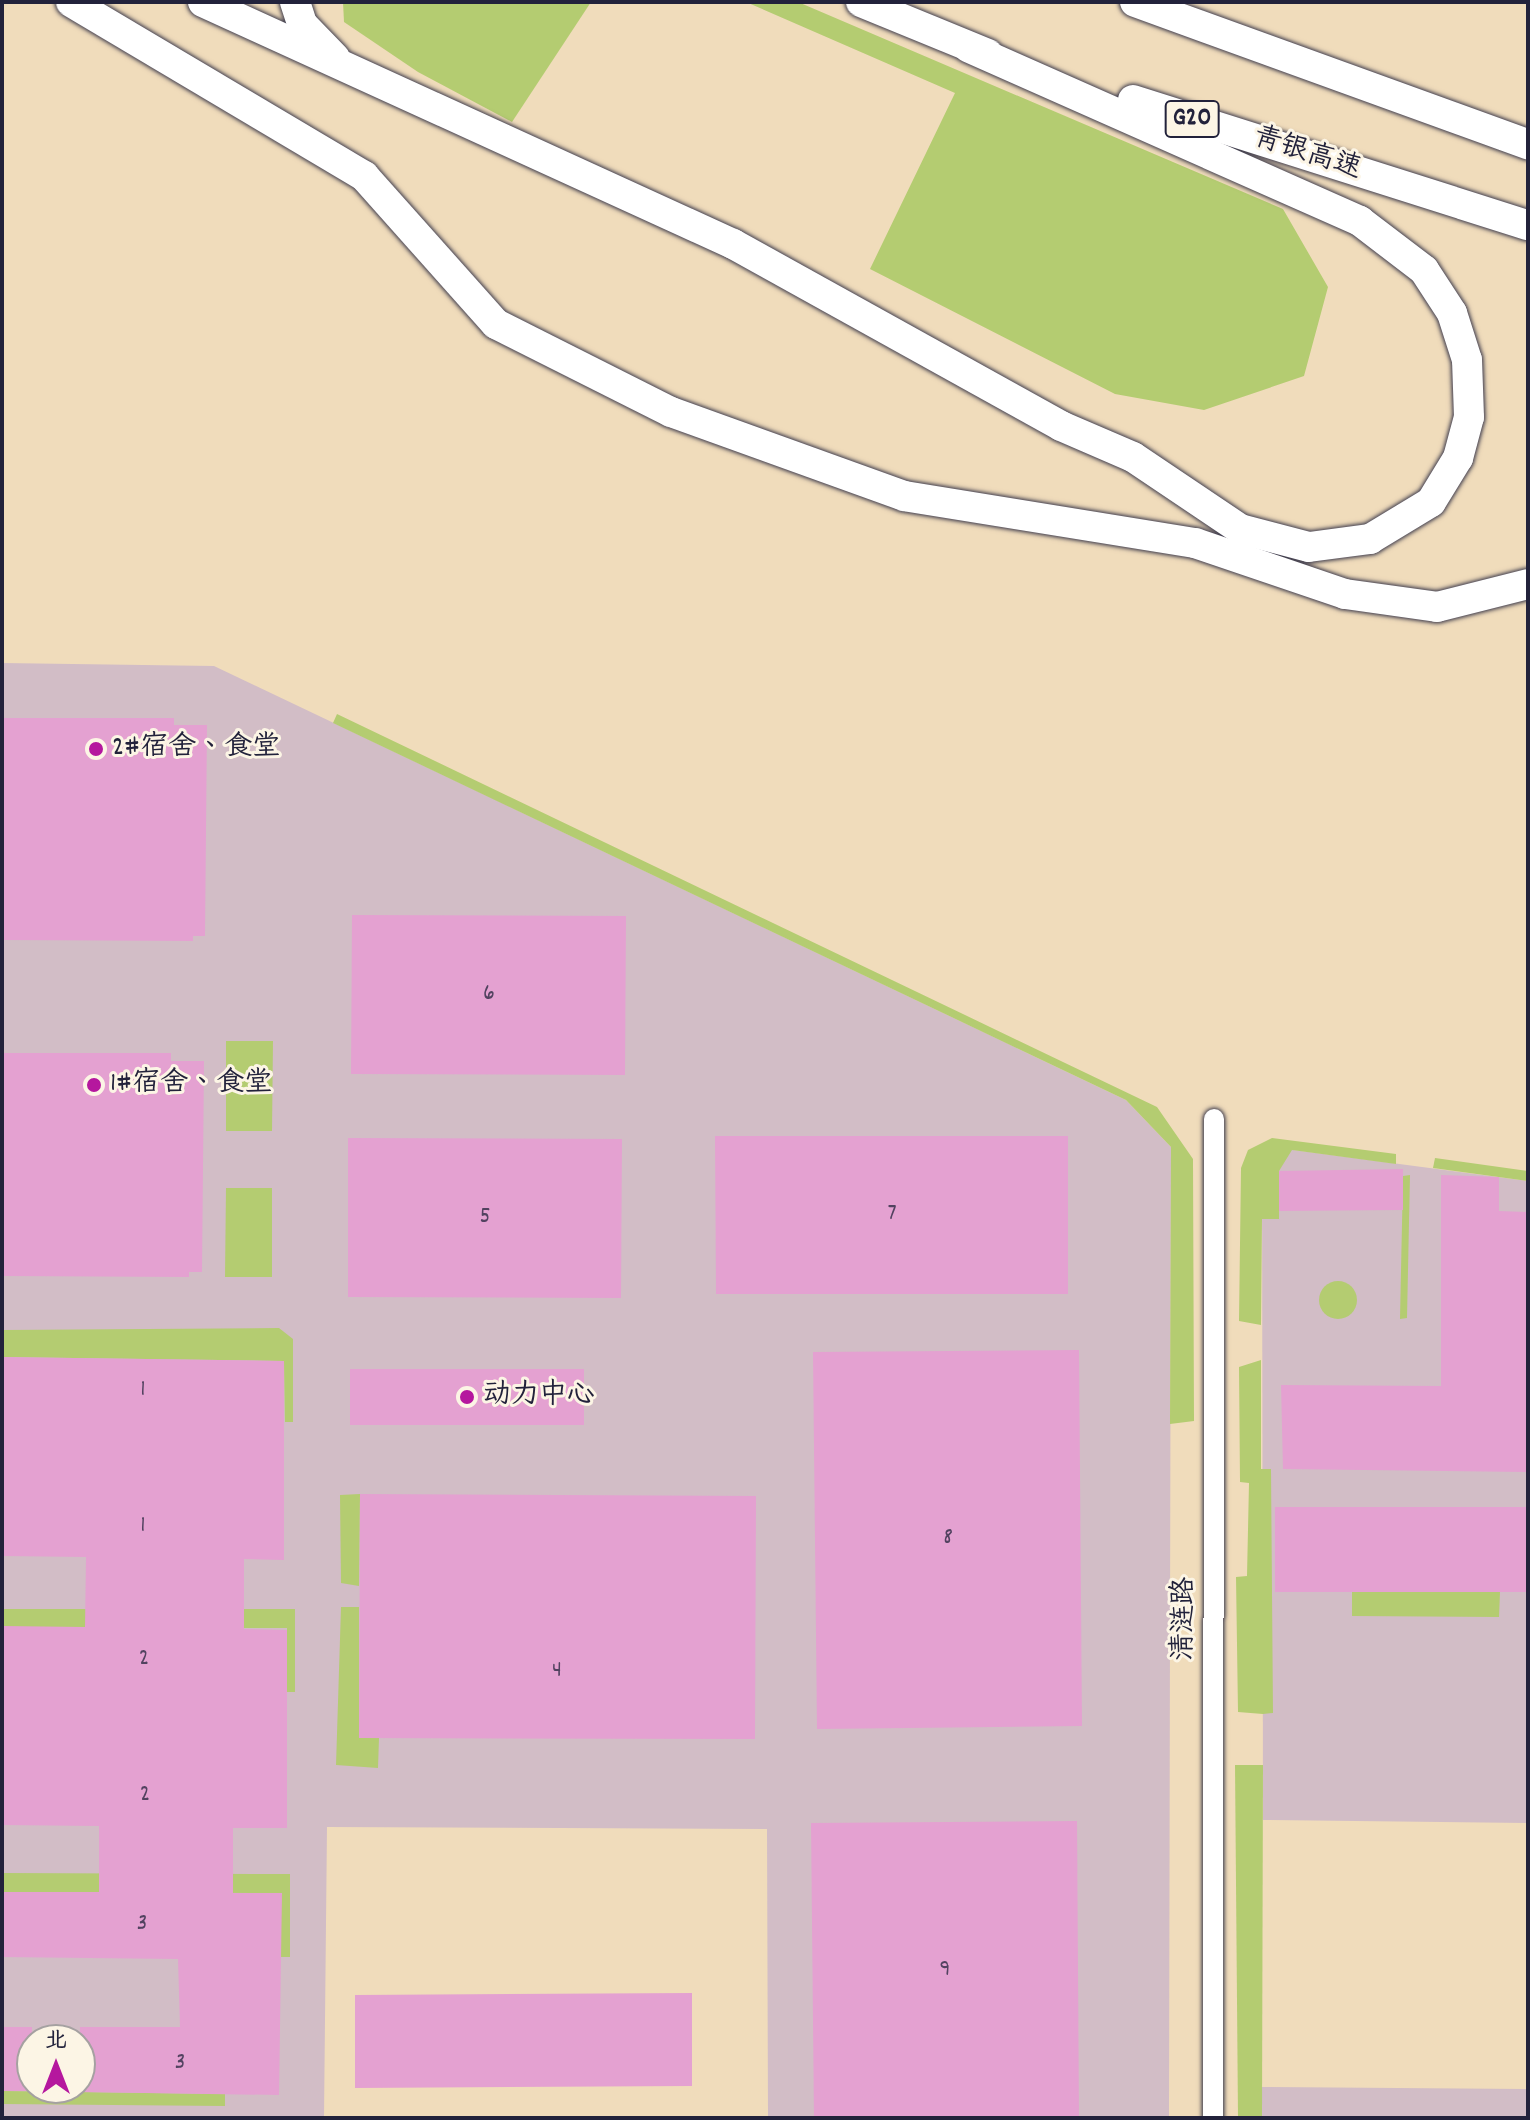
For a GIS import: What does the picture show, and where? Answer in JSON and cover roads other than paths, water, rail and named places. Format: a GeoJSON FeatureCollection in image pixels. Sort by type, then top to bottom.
{"type":"FeatureCollection","features":[{"type":"Feature","properties":{"kind":"highway"},"geometry":{"type":"LineString","coordinates":[[71,2],[364,176],[496,324],[671,412],[904,496],[1195,543],[1345,594],[1437,607],[1528,584]]}},
{"type":"Feature","properties":{"kind":"highway"},"geometry":{"type":"LineString","coordinates":[[203,2],[347,71],[733,244],[1061,426],[1133,457],[1240,529],[1309,547],[1370,539],[1431,502],[1458,458],[1469,417],[1467,360],[1452,313],[1424,270],[1346,214],[969,48]]}},
{"type":"Feature","properties":{"kind":"highway"},"geometry":{"type":"LineString","coordinates":[[295,2],[302,24],[347,71]]}},
{"type":"Feature","properties":{"kind":"highway","name":"青银高速"},"geometry":{"type":"LineString","coordinates":[[861,2],[969,48],[1528,225]]}},
{"type":"Feature","properties":{"kind":"highway"},"geometry":{"type":"LineString","coordinates":[[1135,2],[1528,144]]}},
{"type":"Feature","properties":{"kind":"street","name":"清涟路"},"geometry":{"type":"LineString","coordinates":[[1213,2118],[1214,1119]]}},
{"type":"Feature","properties":{"kind":"place","name":"2#宿舍、食堂"},"geometry":{"type":"Point","coordinates":[96,749]}},
{"type":"Feature","properties":{"kind":"place","name":"1#宿舍、食堂"},"geometry":{"type":"Point","coordinates":[94,1085]}},
{"type":"Feature","properties":{"kind":"place","name":"动力中心"},"geometry":{"type":"Point","coordinates":[467,1397]}}]}
